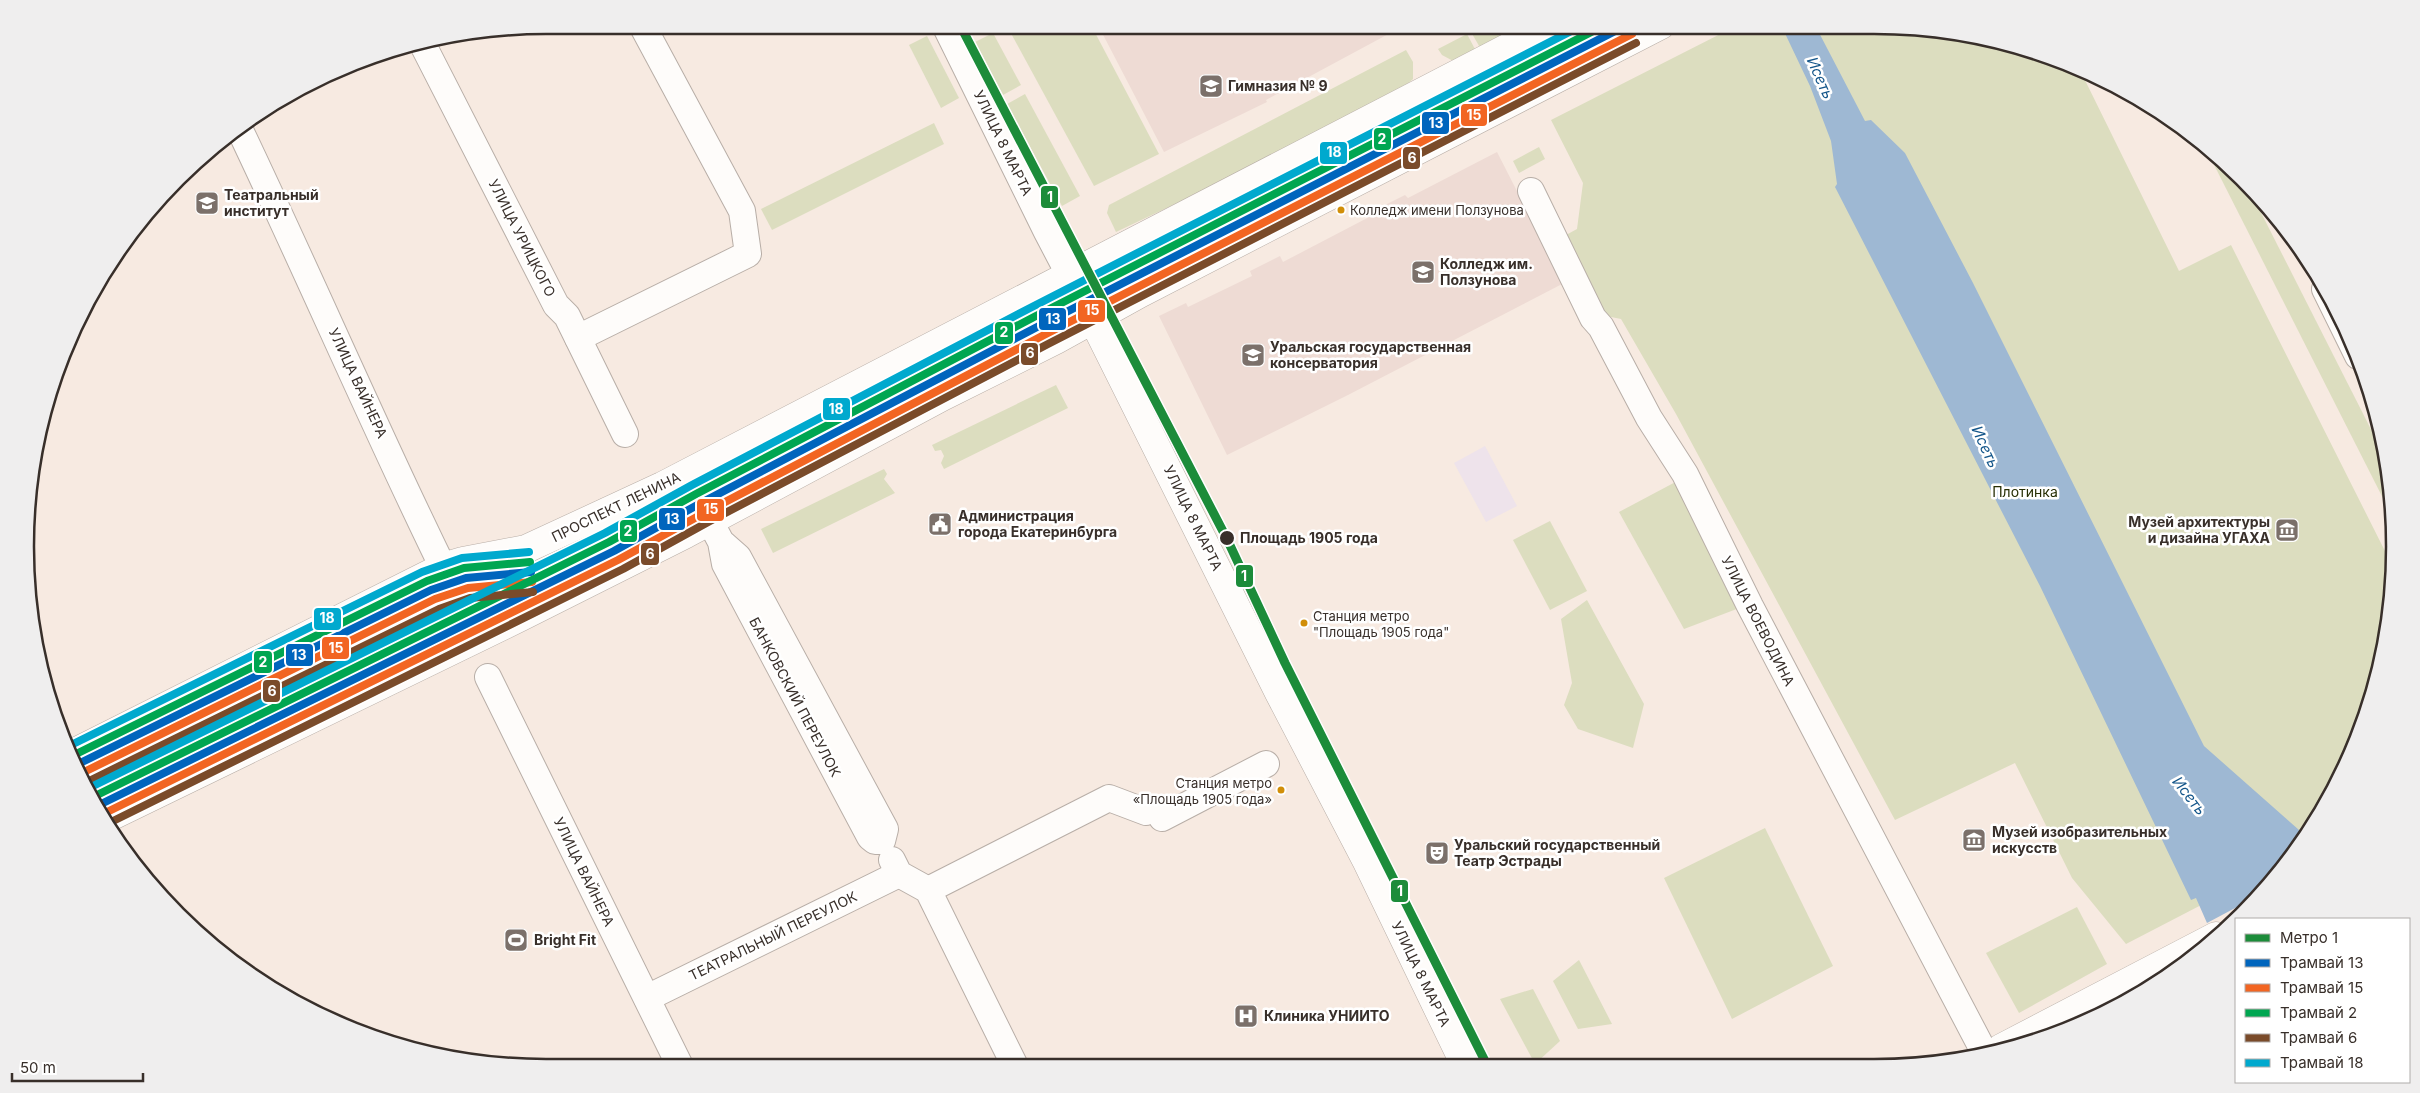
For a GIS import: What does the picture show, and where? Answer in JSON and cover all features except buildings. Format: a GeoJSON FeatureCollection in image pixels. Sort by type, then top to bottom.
{"type":"FeatureCollection","features":[{"type":"Feature","properties":{"kind":"main road","name":"ПРОСПЕКТ ЛЕНИНА"},"geometry":{"type":"LineString","coordinates":[[77,751],[443,567],[463,560],[526,550],[685,474],[1534,34]]}},
{"type":"Feature","properties":{"kind":"main road"},"geometry":{"type":"LineString","coordinates":[[111,817],[478,638],[716,532],[935,401],[1644,34]]}},
{"type":"Feature","properties":{"kind":"main road","name":"УЛИЦА 8 МАРТА"},"geometry":{"type":"LineString","coordinates":[[1093,320],[1279,693],[1366,860],[1462,1059]]}},
{"type":"Feature","properties":{"kind":"main road"},"geometry":{"type":"LineString","coordinates":[[2028,1035],[2190,950]]}},
{"type":"Feature","properties":{"kind":"street"},"geometry":{"type":"LineString","coordinates":[[578,338],[748,254],[742,211],[647,34]]}},
{"type":"Feature","properties":{"kind":"street","name":"УЛИЦА 8 МАРТА"},"geometry":{"type":"LineString","coordinates":[[950,34],[1093,320]]}},
{"type":"Feature","properties":{"kind":"street","name":"УЛИЦА УРИЦКОГО"},"geometry":{"type":"LineString","coordinates":[[424,49],[556,305],[567,316],[625,434]]}},
{"type":"Feature","properties":{"kind":"street","name":"УЛИЦА ВАЙНЕРА"},"geometry":{"type":"LineString","coordinates":[[242,134],[299,253],[443,567],[478,638]]}},
{"type":"Feature","properties":{"kind":"street","name":"УЛИЦА ВОЕВОДИНА"},"geometry":{"type":"LineString","coordinates":[[1530,191],[1593,318],[1601,327],[1649,418],[1685,474],[1754,615],[1982,1047]]}},
{"type":"Feature","properties":{"kind":"street","name":"БАНКОВСКИЙ ПЕРЕУЛОК"},"geometry":{"type":"LineString","coordinates":[[685,474],[716,532],[725,564],[870,837],[875,841],[882,841],[899,874]]}},
{"type":"Feature","properties":{"kind":"street","name":"УЛИЦА ВАЙНЕРА"},"geometry":{"type":"LineString","coordinates":[[488,677],[677,1059]]}},
{"type":"Feature","properties":{"kind":"street"},"geometry":{"type":"LineString","coordinates":[[928,890],[1109,798],[1154,815],[1266,764]]}},
{"type":"Feature","properties":{"kind":"street"},"geometry":{"type":"LineString","coordinates":[[899,874],[928,890],[1012,1059]]}},
{"type":"Feature","properties":{"kind":"street","name":"ТЕАТРАЛЬНЫЙ ПЕРЕУЛОК"},"geometry":{"type":"LineString","coordinates":[[647,998],[899,874]]}},
{"type":"Feature","properties":{"kind":"shaded area","name":"Гимназия № 9"},"geometry":{"type":"Polygon","coordinates":[[[1103,34],[1388,34],[1266,100],[1267,102],[1164,152],[1103,34]]]}},
{"type":"Feature","properties":{"kind":"shaded area","name":"Колледж им. Ползунова"},"geometry":{"type":"Polygon","coordinates":[[[1497,152],[1564,283],[1348,395],[1227,455],[1159,316],[1186,303],[1188,307],[1252,276],[1250,271],[1280,256],[1283,262],[1373,215],[1371,212],[1405,195],[1408,198],[1497,152]]]}},
{"type":"Feature","properties":{"kind":"shaded area"},"geometry":{"type":"Polygon","coordinates":[[[1485,446],[1517,506],[1486,522],[1454,463],[1485,446]]]}},
{"type":"Feature","properties":{"kind":"green space"},"geometry":{"type":"Polygon","coordinates":[[[994,34],[1021,85],[1003,95],[975,42],[994,34]]]}},
{"type":"Feature","properties":{"kind":"green space"},"geometry":{"type":"Polygon","coordinates":[[[1011,34],[1096,34],[1159,154],[1094,186],[1011,34]]]}},
{"type":"Feature","properties":{"kind":"green space"},"geometry":{"type":"Polygon","coordinates":[[[1467,34],[1477,53],[1455,62],[1442,55],[1438,49],[1467,34]]]}},
{"type":"Feature","properties":{"kind":"green space"},"geometry":{"type":"Polygon","coordinates":[[[1472,34],[1515,34],[1482,51],[1472,34]]]}},
{"type":"Feature","properties":{"kind":"green space","name":"Плотинка"},"geometry":{"type":"Polygon","coordinates":[[[1720,34],[1874,34],[1940,38],[2006,51],[2038,61],[2085,80],[2179,271],[2231,245],[2386,553],[2382,613],[2369,679],[2359,711],[2347,743],[2318,803],[2273,868],[2126,944],[2072,878],[2015,763],[1895,820],[1676,414],[1621,319],[1606,316],[1566,235],[1577,229],[1583,183],[1551,120],[1720,34]]]}},
{"type":"Feature","properties":{"kind":"green space"},"geometry":{"type":"Polygon","coordinates":[[[927,36],[959,98],[941,108],[909,45],[927,36]]]}},
{"type":"Feature","properties":{"kind":"green space"},"geometry":{"type":"Polygon","coordinates":[[[1406,50],[1413,62],[1413,79],[1404,87],[1274,157],[1116,232],[1107,213],[1109,205],[1406,50]]]}},
{"type":"Feature","properties":{"kind":"green space"},"geometry":{"type":"Polygon","coordinates":[[[1025,94],[1080,196],[1062,206],[1007,104],[1025,94]]]}},
{"type":"Feature","properties":{"kind":"green space"},"geometry":{"type":"Polygon","coordinates":[[[934,123],[944,144],[772,230],[761,209],[934,123]]]}},
{"type":"Feature","properties":{"kind":"green space"},"geometry":{"type":"Polygon","coordinates":[[[1539,147],[1545,159],[1519,173],[1513,161],[1539,147]]]}},
{"type":"Feature","properties":{"kind":"green space"},"geometry":{"type":"Polygon","coordinates":[[[2212,161],[2258,207],[2373,434],[2384,500],[2212,161]]]}},
{"type":"Feature","properties":{"kind":"green space"},"geometry":{"type":"Polygon","coordinates":[[[1056,385],[1068,408],[944,469],[941,463],[944,456],[941,450],[935,451],[932,445],[1056,385]]]}},
{"type":"Feature","properties":{"kind":"green space"},"geometry":{"type":"Polygon","coordinates":[[[884,469],[887,474],[884,479],[895,493],[773,553],[761,529],[884,469]]]}},
{"type":"Feature","properties":{"kind":"green space"},"geometry":{"type":"Polygon","coordinates":[[[1683,478],[1742,607],[1684,629],[1619,512],[1683,478]]]}},
{"type":"Feature","properties":{"kind":"green space"},"geometry":{"type":"Polygon","coordinates":[[[1550,521],[1587,591],[1550,610],[1513,540],[1550,521]]]}},
{"type":"Feature","properties":{"kind":"green space"},"geometry":{"type":"Polygon","coordinates":[[[1587,600],[1644,704],[1633,748],[1578,729],[1564,705],[1572,683],[1561,619],[1587,600]]]}},
{"type":"Feature","properties":{"kind":"green space"},"geometry":{"type":"Polygon","coordinates":[[[407,608],[422,639],[99,797],[84,767],[407,608]]]}},
{"type":"Feature","properties":{"kind":"green space"},"geometry":{"type":"Polygon","coordinates":[[[1765,828],[1833,966],[1732,1019],[1664,878],[1765,828]]]}},
{"type":"Feature","properties":{"kind":"green space"},"geometry":{"type":"Polygon","coordinates":[[[2077,907],[2107,964],[2019,1013],[1986,953],[2077,907]]]}},
{"type":"Feature","properties":{"kind":"green space"},"geometry":{"type":"Polygon","coordinates":[[[1579,960],[1612,1024],[1578,1029],[1553,981],[1579,960]]]}},
{"type":"Feature","properties":{"kind":"green space"},"geometry":{"type":"Polygon","coordinates":[[[1533,989],[1560,1041],[1540,1059],[1532,1059],[1500,999],[1533,989]]]}},
{"type":"Feature","properties":{"kind":"water","name":"Исеть"},"geometry":{"type":"Polygon","coordinates":[[[1785,34],[1820,34],[1865,121],[1871,120],[1905,153],[1973,283],[2204,746],[2299,830],[2280,859],[2239,906],[2207,923],[2196,898],[2191,900],[2040,586],[1835,187],[1837,184],[1831,141],[1810,86],[1785,34]]]}},
{"type":"Feature","properties":{"kind":"metro line","name":"1"},"geometry":{"type":"LineString","coordinates":[[965,34],[1227,539],[1285,663],[1484,1059]]}},
{"type":"Feature","properties":{"kind":"tram line","name":"18"},"geometry":{"type":"LineString","coordinates":[[93,786],[605,533],[692,485],[1030,308],[1565,34]]}},
{"type":"Feature","properties":{"kind":"tram line","name":"2"},"geometry":{"type":"LineString","coordinates":[[98,795],[609,542],[696,494],[1034,317],[1587,34]]}},
{"type":"Feature","properties":{"kind":"tram line","name":"13"},"geometry":{"type":"LineString","coordinates":[[102,803],[614,551],[701,503],[1039,326],[1609,34]]}},
{"type":"Feature","properties":{"kind":"tram line","name":"15"},"geometry":{"type":"LineString","coordinates":[[108,812],[618,560],[1044,335],[1632,34]]}},
{"type":"Feature","properties":{"kind":"tram line","name":"6"},"geometry":{"type":"LineString","coordinates":[[113,821],[623,569],[710,521],[1048,344],[1636,43]]}},
{"type":"Feature","properties":{"kind":"tram line","name":"18"},"geometry":{"type":"LineString","coordinates":[[73,744],[422,572],[462,558],[529,552]]}},
{"type":"Feature","properties":{"kind":"tram line","name":"2"},"geometry":{"type":"LineString","coordinates":[[78,753],[427,581],[464,568],[530,562]]}},
{"type":"Feature","properties":{"kind":"tram line","name":"13"},"geometry":{"type":"LineString","coordinates":[[82,762],[431,590],[466,578],[531,572]]}},
{"type":"Feature","properties":{"kind":"tram line","name":"15"},"geometry":{"type":"LineString","coordinates":[[86,771],[435,599],[468,588],[532,582]]}},
{"type":"Feature","properties":{"kind":"tram line","name":"6"},"geometry":{"type":"LineString","coordinates":[[91,780],[439,609],[470,598],[533,592]]}},
{"type":"Feature","properties":{"kind":"place","name":"Гимназия № 9"},"geometry":{"type":"Point","coordinates":[1211,86]}},
{"type":"Feature","properties":{"kind":"place","name":"Театральный институт"},"geometry":{"type":"Point","coordinates":[207,203]}},
{"type":"Feature","properties":{"kind":"place","name":"Колледж имени Ползунова"},"geometry":{"type":"Point","coordinates":[1341,210]}},
{"type":"Feature","properties":{"kind":"place","name":"Колледж им. Ползунова"},"geometry":{"type":"Point","coordinates":[1423,272]}},
{"type":"Feature","properties":{"kind":"place","name":"Уральская государственная консерватория"},"geometry":{"type":"Point","coordinates":[1253,355]}},
{"type":"Feature","properties":{"kind":"place","name":"Администрация города Екатеринбурга"},"geometry":{"type":"Point","coordinates":[940,524]}},
{"type":"Feature","properties":{"kind":"place","name":"Музей архитектуры и дизайна УГАХА"},"geometry":{"type":"Point","coordinates":[2287,530]}},
{"type":"Feature","properties":{"kind":"place","name":"Площадь 1905 года"},"geometry":{"type":"Point","coordinates":[1227,538]}},
{"type":"Feature","properties":{"kind":"place","name":"Станция метро \"Площадь 1905 года\""},"geometry":{"type":"Point","coordinates":[1304,623]}},
{"type":"Feature","properties":{"kind":"place","name":"Станция метро «Площадь 1905 года»"},"geometry":{"type":"Point","coordinates":[1281,790]}},
{"type":"Feature","properties":{"kind":"place","name":"Музей изобразительных искусств"},"geometry":{"type":"Point","coordinates":[1974,840]}},
{"type":"Feature","properties":{"kind":"place","name":"Уральский государственный Театр Эстрады"},"geometry":{"type":"Point","coordinates":[1437,853]}},
{"type":"Feature","properties":{"kind":"place","name":"Bright Fit"},"geometry":{"type":"Point","coordinates":[516,940]}},
{"type":"Feature","properties":{"kind":"place","name":"Клиника УНИИТО"},"geometry":{"type":"Point","coordinates":[1246,1016]}}]}
